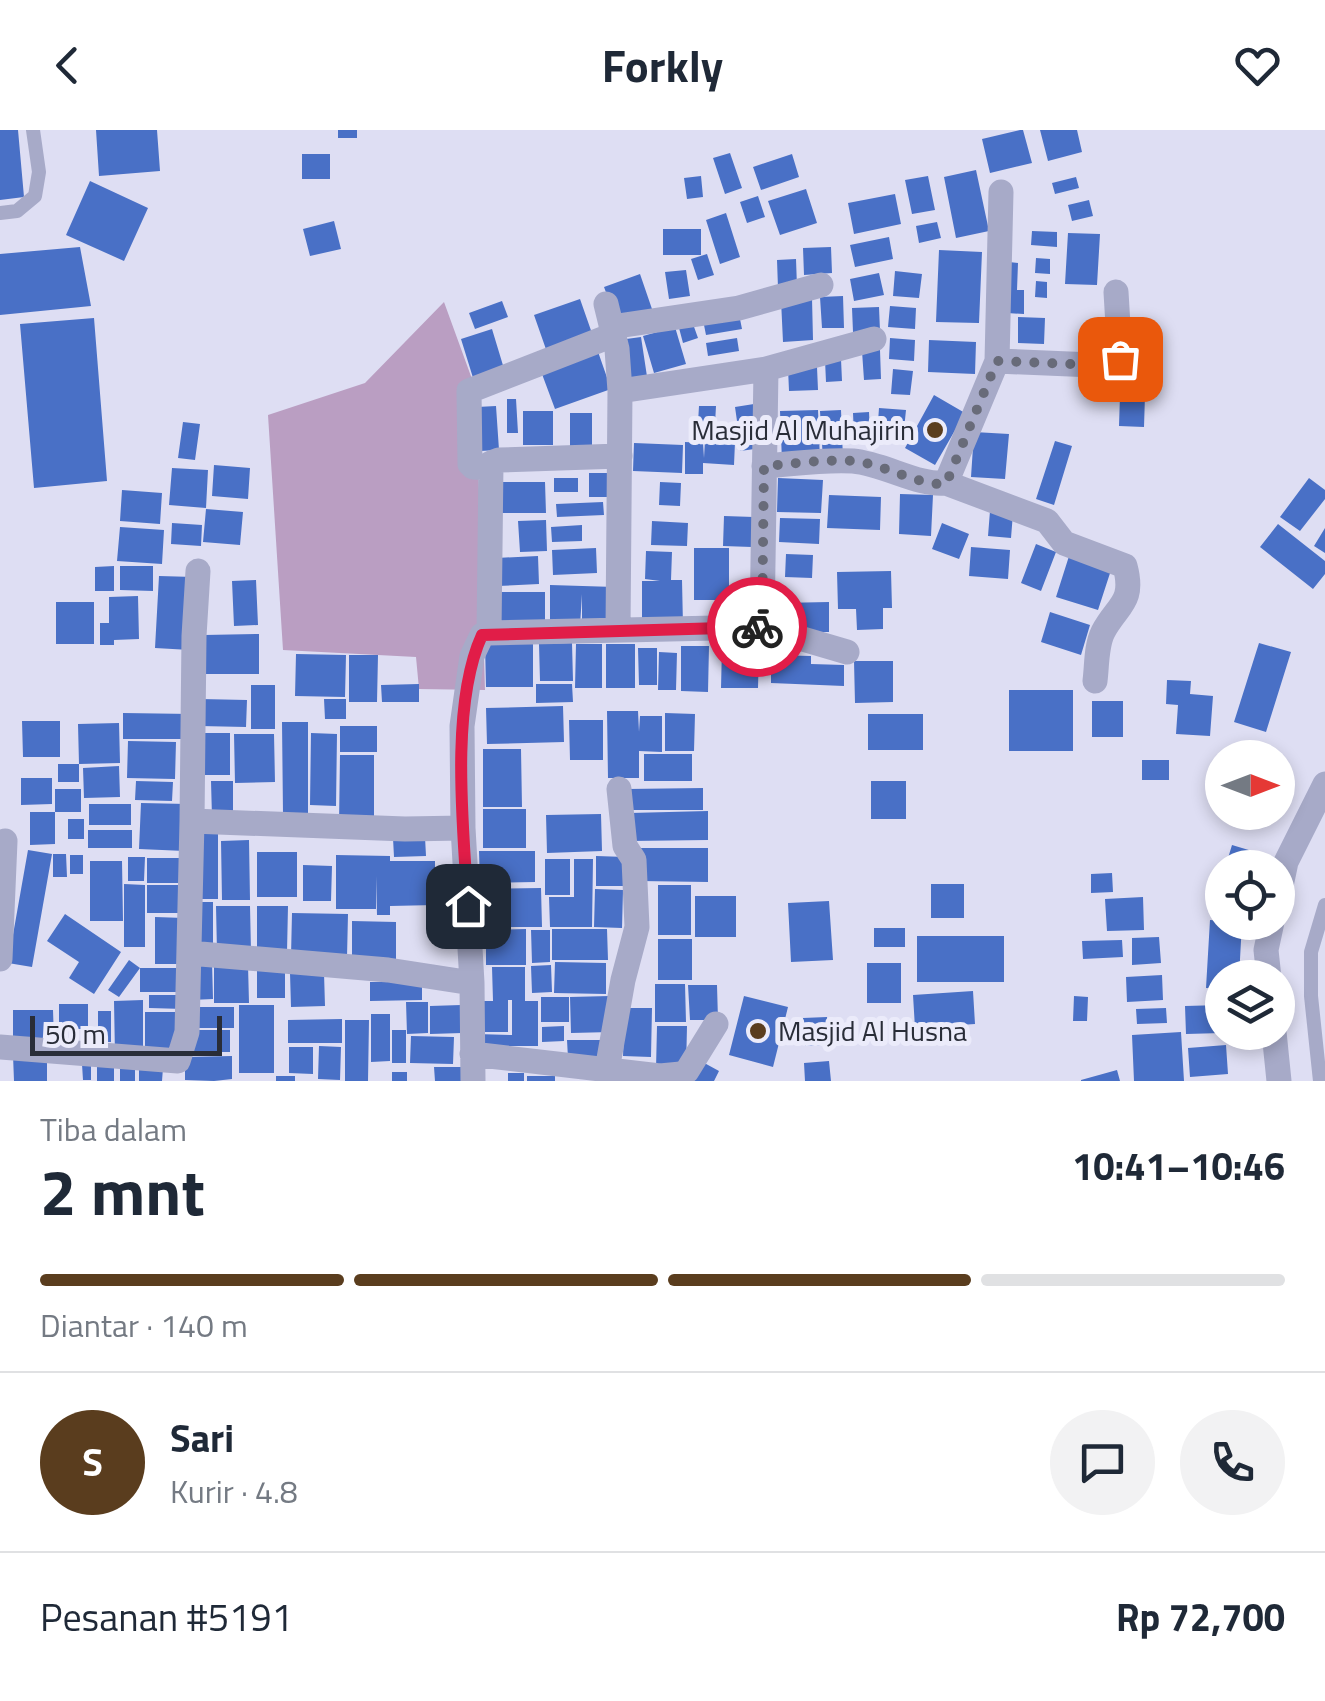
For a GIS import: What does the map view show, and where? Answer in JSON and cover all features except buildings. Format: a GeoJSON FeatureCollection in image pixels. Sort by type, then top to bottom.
{"type":"FeatureCollection","features":[{"type":"Feature","properties":{"kind":"street"},"geometry":{"type":"LineString","coordinates":[[946,484],[997,361],[1001,192]]}},
{"type":"Feature","properties":{"kind":"street"},"geometry":{"type":"LineString","coordinates":[[490,468],[470,464],[469,391],[610,322],[739,308],[821,285]]}},
{"type":"Feature","properties":{"kind":"street"},"geometry":{"type":"LineString","coordinates":[[997,361],[1117,366],[1120,359],[1116,292]]}},
{"type":"Feature","properties":{"kind":"street"},"geometry":{"type":"LineString","coordinates":[[610,322],[620,391],[618,630]]}},
{"type":"Feature","properties":{"kind":"street"},"geometry":{"type":"LineString","coordinates":[[620,391],[766,368],[874,339]]}},
{"type":"Feature","properties":{"kind":"street"},"geometry":{"type":"LineString","coordinates":[[762,627],[766,368]]}},
{"type":"Feature","properties":{"kind":"street"},"geometry":{"type":"LineString","coordinates":[[489,633],[490,468],[494,461],[620,456]]}},
{"type":"Feature","properties":{"kind":"street"},"geometry":{"type":"LineString","coordinates":[[764,466],[853,461],[896,470],[932,485],[946,484],[1047,522],[1064,543],[1125,566],[1126,600],[1103,632],[1095,681]]}},
{"type":"Feature","properties":{"kind":"street"},"geometry":{"type":"LineString","coordinates":[[0,1047],[178,1060],[187,1032],[198,571]]}},
{"type":"Feature","properties":{"kind":"street"},"geometry":{"type":"LineString","coordinates":[[473,1081],[462,726],[472,656],[482,635],[762,627],[847,652]]}},
{"type":"Feature","properties":{"kind":"street"},"geometry":{"type":"LineString","coordinates":[[1292,850],[1325,784]]}},
{"type":"Feature","properties":{"kind":"street"},"geometry":{"type":"LineString","coordinates":[[607,1070],[637,927],[634,860],[625,846],[619,789]]}},
{"type":"Feature","properties":{"kind":"street"},"geometry":{"type":"LineString","coordinates":[[192,821],[463,828]]}},
{"type":"Feature","properties":{"kind":"street"},"geometry":{"type":"LineString","coordinates":[[0,959],[5,841]]}},
{"type":"Feature","properties":{"kind":"street"},"geometry":{"type":"LineString","coordinates":[[189,952],[388,970],[472,983]]}},
{"type":"Feature","properties":{"kind":"street"},"geometry":{"type":"LineString","coordinates":[[472,1054],[660,1076],[680,1074],[686,1071],[716,1024]]}},
{"type":"Feature","properties":{"kind":"street"},"geometry":{"type":"LineString","coordinates":[[1276,1050],[1279,1081]]}},
{"type":"Feature","properties":{"kind":"lane"},"geometry":{"type":"LineString","coordinates":[[0,214],[17,211],[35,196],[39,172],[34,130]]}},
{"type":"Feature","properties":{"kind":"lane"},"geometry":{"type":"LineString","coordinates":[[1320,1081],[1311,996],[1311,952],[1325,905]]}},
{"type":"Feature","properties":{"kind":"shaded area"},"geometry":{"type":"Polygon","coordinates":[[[444,302],[476,390],[485,690],[419,689],[416,657],[283,650],[268,415],[365,383],[444,302]]]}},
{"type":"Feature","properties":{"kind":"way so far"},"geometry":{"type":"LineString","coordinates":[[757,627],[762,627],[764,466],[853,461],[896,470],[932,485],[946,484],[997,361],[1117,366],[1120,359]]}},
{"type":"Feature","properties":{"kind":"place","name":"Masjid Al Muhajirin"},"geometry":{"type":"Point","coordinates":[935,430]}},
{"type":"Feature","properties":{"kind":"place","name":"Masjid Al Husna"},"geometry":{"type":"Point","coordinates":[758,1031]}},
{"type":"Feature","properties":{"kind":"route"},"geometry":{"type":"LineString","coordinates":[[468,906],[462,726],[472,656],[482,635],[757,627]]}}]}
